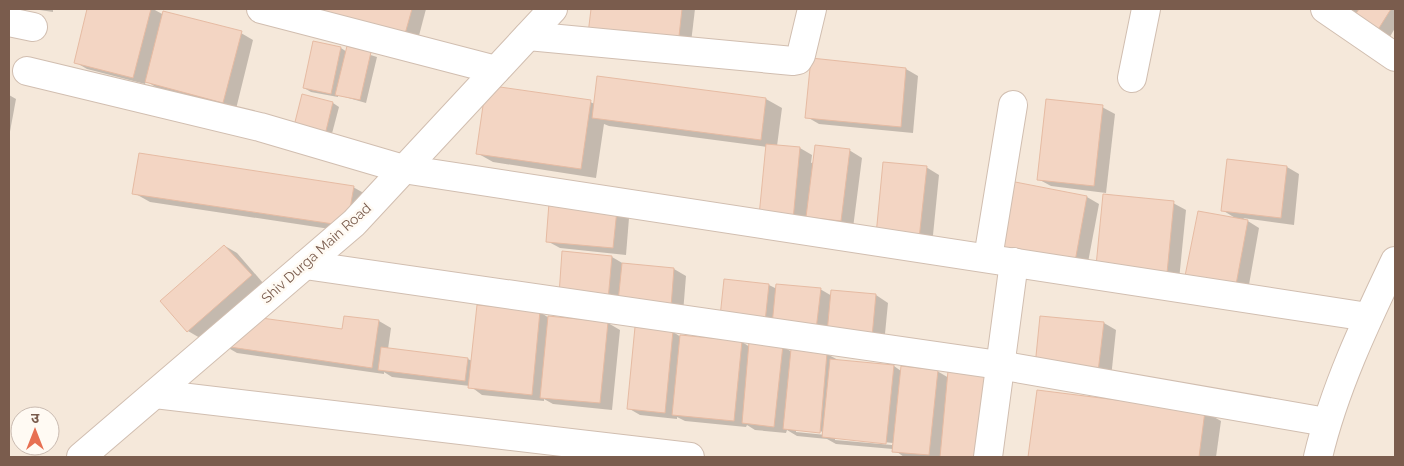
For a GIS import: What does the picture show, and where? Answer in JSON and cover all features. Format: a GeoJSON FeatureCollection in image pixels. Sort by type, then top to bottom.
{"type":"FeatureCollection","features":[{"type":"Feature","properties":{"kind":"street"},"geometry":{"type":"LineString","coordinates":[[261,9],[496,70]]}},
{"type":"Feature","properties":{"kind":"street","name":"Shiv Durga Main Road"},"geometry":{"type":"LineString","coordinates":[[81,457],[354,223],[553,9]]}},
{"type":"Feature","properties":{"kind":"street"},"geometry":{"type":"LineString","coordinates":[[528,36],[792,61],[798,60],[801,55],[812,9]]}},
{"type":"Feature","properties":{"kind":"street"},"geometry":{"type":"LineString","coordinates":[[1132,78],[1146,9]]}},
{"type":"Feature","properties":{"kind":"street"},"geometry":{"type":"LineString","coordinates":[[1324,9],[1395,58]]}},
{"type":"Feature","properties":{"kind":"street"},"geometry":{"type":"LineString","coordinates":[[26,72],[260,127],[403,169],[1368,317]]}},
{"type":"Feature","properties":{"kind":"street"},"geometry":{"type":"LineString","coordinates":[[988,457],[999,365],[1001,260],[1012,105]]}},
{"type":"Feature","properties":{"kind":"street"},"geometry":{"type":"LineString","coordinates":[[1318,457],[1326,422],[1368,317],[1395,261]]}},
{"type":"Feature","properties":{"kind":"street"},"geometry":{"type":"LineString","coordinates":[[305,265],[999,365],[1326,422]]}},
{"type":"Feature","properties":{"kind":"street"},"geometry":{"type":"LineString","coordinates":[[155,394],[620,453],[690,457]]}},
{"type":"Feature","properties":{"kind":"shaded area"},"geometry":{"type":"Polygon","coordinates":[[[9,9],[1395,9],[1395,457],[9,457],[9,9]]]}},
{"type":"Feature","properties":{"kind":"building"},"geometry":{"type":"Polygon","coordinates":[[[87,9],[151,9],[133,78],[74,63],[87,9]]]}},
{"type":"Feature","properties":{"kind":"building"},"geometry":{"type":"Polygon","coordinates":[[[325,9],[412,9],[403,41],[322,19],[325,9]]]}},
{"type":"Feature","properties":{"kind":"building"},"geometry":{"type":"Polygon","coordinates":[[[591,9],[682,9],[678,45],[588,34],[591,9]]]}},
{"type":"Feature","properties":{"kind":"building"},"geometry":{"type":"Polygon","coordinates":[[[1359,9],[1391,9],[1374,36],[1351,21],[1359,9]]]}},
{"type":"Feature","properties":{"kind":"building"},"geometry":{"type":"Polygon","coordinates":[[[163,11],[242,31],[223,103],[145,82],[163,11]]]}},
{"type":"Feature","properties":{"kind":"building"},"geometry":{"type":"Polygon","coordinates":[[[313,41],[341,47],[331,94],[303,88],[313,41]]]}},
{"type":"Feature","properties":{"kind":"building"},"geometry":{"type":"Polygon","coordinates":[[[347,46],[371,52],[360,100],[335,95],[347,46]]]}},
{"type":"Feature","properties":{"kind":"building"},"geometry":{"type":"Polygon","coordinates":[[[811,58],[906,68],[901,127],[805,118],[811,58]]]}},
{"type":"Feature","properties":{"kind":"building"},"geometry":{"type":"Polygon","coordinates":[[[597,76],[766,98],[761,140],[592,118],[597,76]]]}},
{"type":"Feature","properties":{"kind":"building"},"geometry":{"type":"Polygon","coordinates":[[[486,85],[591,100],[581,169],[476,154],[486,85]]]}},
{"type":"Feature","properties":{"kind":"building"},"geometry":{"type":"Polygon","coordinates":[[[302,94],[333,102],[324,139],[293,130],[302,94]]]}},
{"type":"Feature","properties":{"kind":"building"},"geometry":{"type":"Polygon","coordinates":[[[1046,99],[1103,105],[1094,186],[1037,180],[1046,99]]]}},
{"type":"Feature","properties":{"kind":"building"},"geometry":{"type":"Polygon","coordinates":[[[766,144],[800,147],[793,220],[759,216],[766,144]]]}},
{"type":"Feature","properties":{"kind":"building"},"geometry":{"type":"Polygon","coordinates":[[[815,145],[850,149],[841,221],[806,217],[815,145]]]}},
{"type":"Feature","properties":{"kind":"building"},"geometry":{"type":"Polygon","coordinates":[[[139,153],[354,186],[347,226],[132,194],[139,153]]]}},
{"type":"Feature","properties":{"kind":"building"},"geometry":{"type":"Polygon","coordinates":[[[1227,159],[1287,166],[1281,218],[1221,211],[1227,159]]]}},
{"type":"Feature","properties":{"kind":"building"},"geometry":{"type":"Polygon","coordinates":[[[883,162],[927,166],[919,239],[876,235],[883,162]]]}},
{"type":"Feature","properties":{"kind":"building"},"geometry":{"type":"Polygon","coordinates":[[[1010,181],[1087,196],[1074,267],[997,252],[1010,181]]]}},
{"type":"Feature","properties":{"kind":"building"},"geometry":{"type":"Polygon","coordinates":[[[1103,194],[1174,201],[1167,273],[1096,266],[1103,194]]]}},
{"type":"Feature","properties":{"kind":"building"},"geometry":{"type":"Polygon","coordinates":[[[549,203],[617,210],[613,248],[546,242],[549,203]]]}},
{"type":"Feature","properties":{"kind":"building"},"geometry":{"type":"Polygon","coordinates":[[[1198,211],[1248,220],[1235,290],[1184,281],[1198,211]]]}},
{"type":"Feature","properties":{"kind":"building"},"geometry":{"type":"Polygon","coordinates":[[[224,245],[252,275],[187,332],[160,301],[224,245]]]}},
{"type":"Feature","properties":{"kind":"building"},"geometry":{"type":"Polygon","coordinates":[[[562,251],[612,256],[608,300],[559,295],[562,251]]]}},
{"type":"Feature","properties":{"kind":"building"},"geometry":{"type":"Polygon","coordinates":[[[622,263],[674,268],[671,307],[618,302],[622,263]]]}},
{"type":"Feature","properties":{"kind":"building"},"geometry":{"type":"Polygon","coordinates":[[[724,279],[769,284],[765,322],[720,317],[724,279]]]}},
{"type":"Feature","properties":{"kind":"building"},"geometry":{"type":"Polygon","coordinates":[[[776,284],[821,288],[816,330],[772,325],[776,284]]]}},
{"type":"Feature","properties":{"kind":"building"},"geometry":{"type":"Polygon","coordinates":[[[831,290],[876,294],[872,337],[827,333],[831,290]]]}},
{"type":"Feature","properties":{"kind":"building"},"geometry":{"type":"Polygon","coordinates":[[[477,305],[540,311],[532,395],[468,388],[477,305]]]}},
{"type":"Feature","properties":{"kind":"building"},"geometry":{"type":"Polygon","coordinates":[[[344,316],[379,320],[372,368],[223,346],[254,317],[342,329],[344,316]]]}},
{"type":"Feature","properties":{"kind":"building"},"geometry":{"type":"Polygon","coordinates":[[[548,316],[608,322],[600,403],[540,398],[548,316]]]}},
{"type":"Feature","properties":{"kind":"building"},"geometry":{"type":"Polygon","coordinates":[[[1040,316],[1104,322],[1098,372],[1035,366],[1040,316]]]}},
{"type":"Feature","properties":{"kind":"building"},"geometry":{"type":"Polygon","coordinates":[[[635,327],[673,331],[665,413],[627,409],[635,327]]]}},
{"type":"Feature","properties":{"kind":"building"},"geometry":{"type":"Polygon","coordinates":[[[680,335],[742,341],[734,421],[672,415],[680,335]]]}},
{"type":"Feature","properties":{"kind":"building"},"geometry":{"type":"Polygon","coordinates":[[[749,342],[783,345],[774,427],[742,423],[749,342]]]}},
{"type":"Feature","properties":{"kind":"building"},"geometry":{"type":"Polygon","coordinates":[[[381,347],[468,358],[465,381],[378,370],[381,347]]]}},
{"type":"Feature","properties":{"kind":"building"},"geometry":{"type":"Polygon","coordinates":[[[791,349],[827,353],[820,433],[783,429],[791,349]]]}},
{"type":"Feature","properties":{"kind":"building"},"geometry":{"type":"Polygon","coordinates":[[[830,359],[894,365],[886,444],[822,437],[830,359]]]}},
{"type":"Feature","properties":{"kind":"building"},"geometry":{"type":"Polygon","coordinates":[[[901,366],[938,370],[929,455],[892,452],[901,366]]]}},
{"type":"Feature","properties":{"kind":"building"},"geometry":{"type":"Polygon","coordinates":[[[948,371],[989,376],[981,457],[940,457],[948,371]]]}},
{"type":"Feature","properties":{"kind":"building"},"geometry":{"type":"Polygon","coordinates":[[[1037,390],[1205,411],[1199,457],[1028,457],[1037,390]]]}}]}
